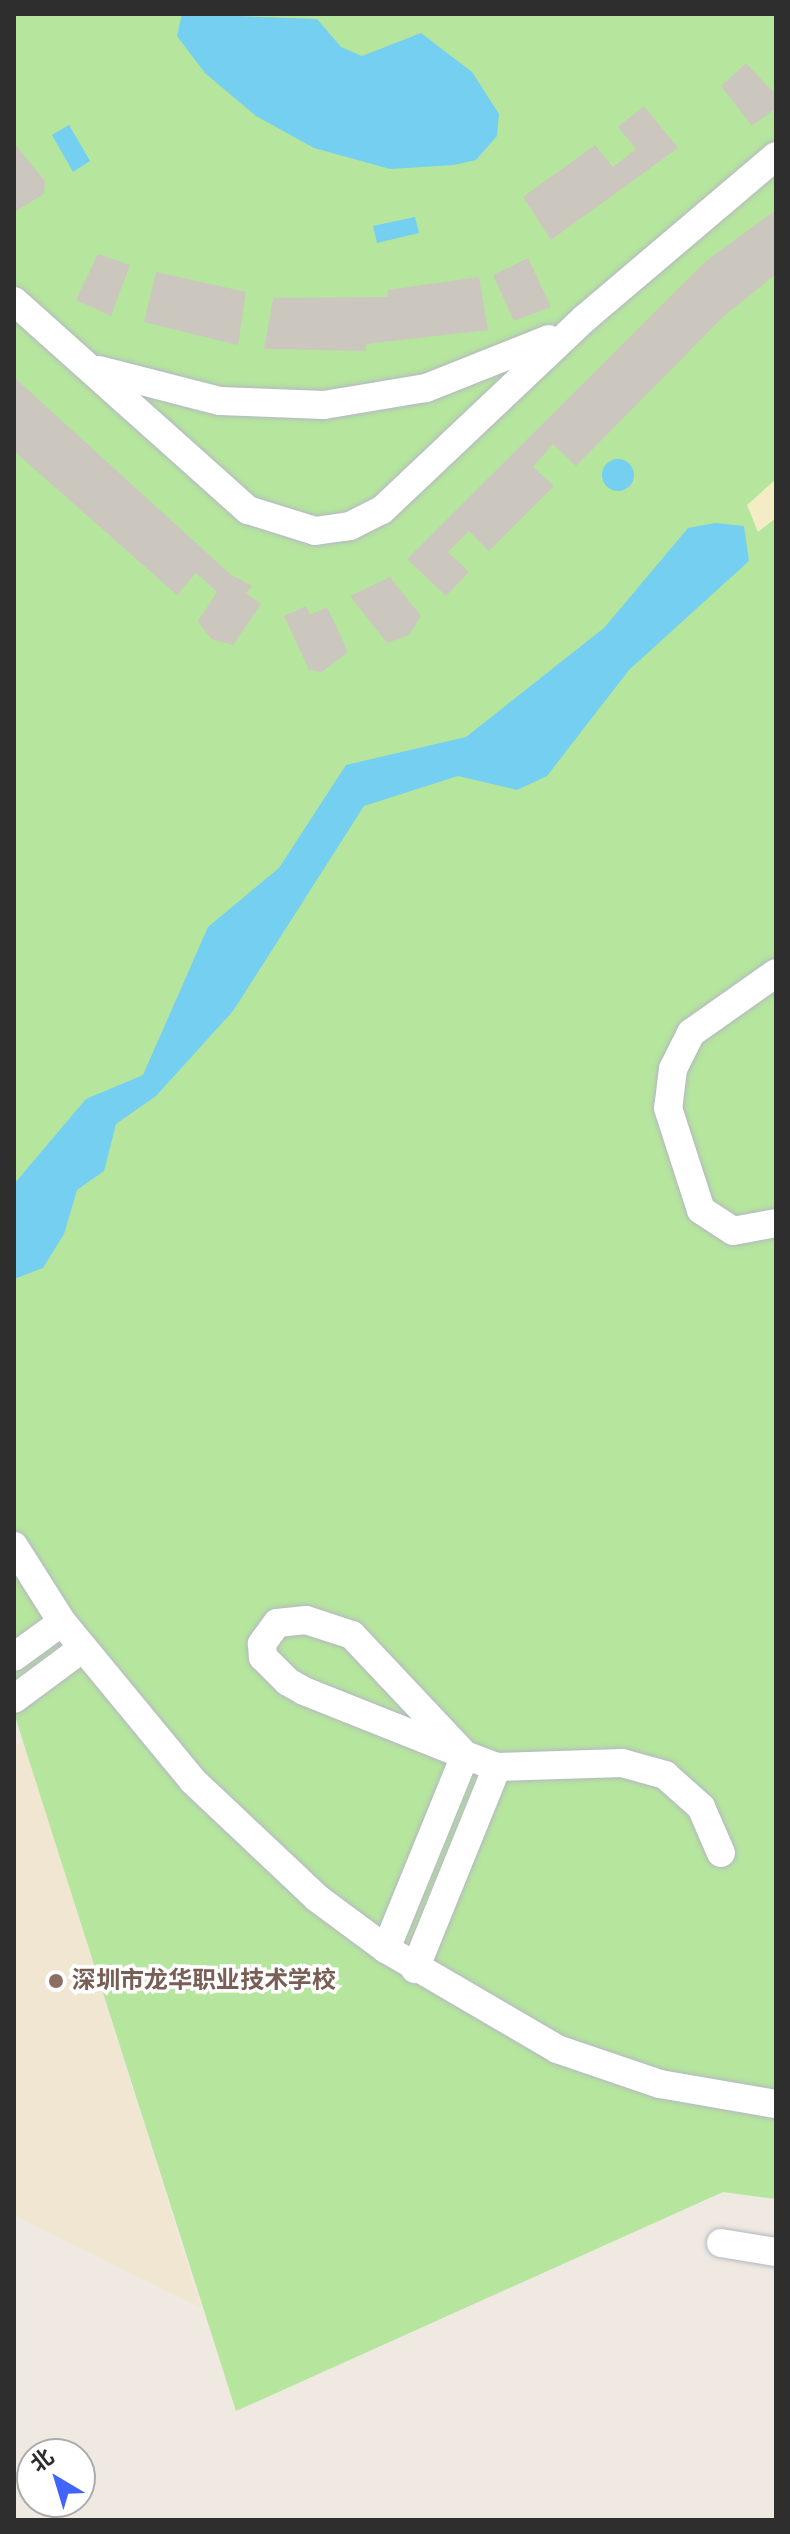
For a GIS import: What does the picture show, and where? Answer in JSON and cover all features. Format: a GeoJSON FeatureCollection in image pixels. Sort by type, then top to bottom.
{"type":"FeatureCollection","features":[{"type":"Feature","properties":{"kind":"street"},"geometry":{"type":"LineString","coordinates":[[14,301],[248,510],[315,531],[382,510],[585,318],[776,156]]}},
{"type":"Feature","properties":{"kind":"street"},"geometry":{"type":"LineString","coordinates":[[87,366],[209,399],[324,405],[460,378],[585,318]]}},
{"type":"Feature","properties":{"kind":"street"},"geometry":{"type":"LineString","coordinates":[[776,973],[691,1033],[673,1069],[668,1108],[701,1210],[733,1231],[776,1223]]}},
{"type":"Feature","properties":{"kind":"street"},"geometry":{"type":"LineString","coordinates":[[14,1546],[62,1622],[253,1842],[386,1949],[507,2026],[608,2069],[776,2104]]}},
{"type":"Feature","properties":{"kind":"street"},"geometry":{"type":"LineString","coordinates":[[465,1755],[352,1635],[306,1620],[267,1632],[263,1657],[288,1682],[465,1755],[497,1767],[622,1763],[665,1775],[701,1807],[721,1853]]}},
{"type":"Feature","properties":{"kind":"street"},"geometry":{"type":"LineString","coordinates":[[14,1657],[62,1622]]}},
{"type":"Feature","properties":{"kind":"street"},"geometry":{"type":"LineString","coordinates":[[14,1699],[83,1648]]}},
{"type":"Feature","properties":{"kind":"street"},"geometry":{"type":"LineString","coordinates":[[386,1949],[465,1755]]}},
{"type":"Feature","properties":{"kind":"street"},"geometry":{"type":"LineString","coordinates":[[415,1969],[497,1767]]}},
{"type":"Feature","properties":{"kind":"street"},"geometry":{"type":"LineString","coordinates":[[721,2243],[776,2252]]}},
{"type":"Feature","properties":{"kind":"shaded area","name":"深圳市龙华职业技术学校"},"geometry":{"type":"Polygon","coordinates":[[[23,1740],[201,2308],[14,2215],[14,1747],[23,1740]]]}},
{"type":"Feature","properties":{"kind":"green space"},"geometry":{"type":"Polygon","coordinates":[[[14,14],[776,14],[776,2199],[723,2192],[236,2411],[14,1713],[14,14]]]}},
{"type":"Feature","properties":{"kind":"sand"},"geometry":{"type":"Polygon","coordinates":[[[776,479],[776,518],[758,532],[747,505],[776,479]]]}},
{"type":"Feature","properties":{"kind":"water"},"geometry":{"type":"Polygon","coordinates":[[[182,14],[317,19],[341,47],[362,56],[421,33],[472,72],[499,114],[497,136],[476,160],[454,165],[390,169],[314,148],[256,116],[205,73],[177,36],[182,14]]]}},
{"type":"Feature","properties":{"kind":"water"},"geometry":{"type":"Polygon","coordinates":[[[69,125],[90,161],[73,172],[52,135],[69,125]]]}},
{"type":"Feature","properties":{"kind":"water"},"geometry":{"type":"Polygon","coordinates":[[[415,217],[419,233],[377,243],[373,226],[415,217]]]}},
{"type":"Feature","properties":{"kind":"water"},"geometry":{"type":"Polygon","coordinates":[[[618,459],[629,464],[634,475],[629,486],[618,491],[607,486],[602,475],[607,464],[618,459]]]}},
{"type":"Feature","properties":{"kind":"water"},"geometry":{"type":"Polygon","coordinates":[[[715,523],[744,526],[749,561],[629,670],[547,776],[517,790],[458,776],[364,806],[233,1011],[156,1096],[116,1124],[104,1171],[77,1190],[64,1234],[43,1268],[14,1279],[14,1184],[86,1099],[143,1075],[208,927],[279,868],[346,765],[466,737],[604,628],[688,528],[715,523]]]}},
{"type":"Feature","properties":{"kind":"building"},"geometry":{"type":"Polygon","coordinates":[[[746,63],[776,95],[776,108],[752,126],[721,86],[746,63]]]}},
{"type":"Feature","properties":{"kind":"building"},"geometry":{"type":"Polygon","coordinates":[[[644,106],[678,148],[551,240],[523,197],[595,145],[613,167],[636,149],[618,127],[644,106]]]}},
{"type":"Feature","properties":{"kind":"building"},"geometry":{"type":"Polygon","coordinates":[[[14,143],[45,181],[44,194],[14,212],[14,143]]]}},
{"type":"Feature","properties":{"kind":"building"},"geometry":{"type":"Polygon","coordinates":[[[776,210],[776,274],[723,317],[576,466],[553,444],[533,467],[554,486],[489,551],[469,531],[448,552],[469,572],[446,596],[407,559],[706,261],[776,210]]]}},
{"type":"Feature","properties":{"kind":"building"},"geometry":{"type":"Polygon","coordinates":[[[98,254],[130,265],[111,316],[76,300],[98,254]]]}},
{"type":"Feature","properties":{"kind":"building"},"geometry":{"type":"Polygon","coordinates":[[[528,258],[551,307],[514,321],[493,275],[528,258]]]}},
{"type":"Feature","properties":{"kind":"building"},"geometry":{"type":"Polygon","coordinates":[[[156,272],[246,292],[238,345],[144,322],[156,272]]]}},
{"type":"Feature","properties":{"kind":"building"},"geometry":{"type":"Polygon","coordinates":[[[479,277],[488,330],[366,344],[366,351],[264,349],[273,298],[388,297],[387,290],[479,277]]]}},
{"type":"Feature","properties":{"kind":"building"},"geometry":{"type":"Polygon","coordinates":[[[14,377],[230,574],[252,586],[246,593],[261,604],[233,645],[211,639],[198,621],[217,592],[196,573],[177,595],[14,451],[14,377]]]}},
{"type":"Feature","properties":{"kind":"building"},"geometry":{"type":"Polygon","coordinates":[[[390,577],[421,616],[409,635],[387,643],[350,596],[390,577]]]}},
{"type":"Feature","properties":{"kind":"building"},"geometry":{"type":"Polygon","coordinates":[[[306,606],[310,615],[327,607],[348,652],[322,672],[309,670],[284,616],[306,606]]]}},
{"type":"Feature","properties":{"kind":"place","name":"深圳市龙华职业技术学校"},"geometry":{"type":"Point","coordinates":[56,1981]}}]}
